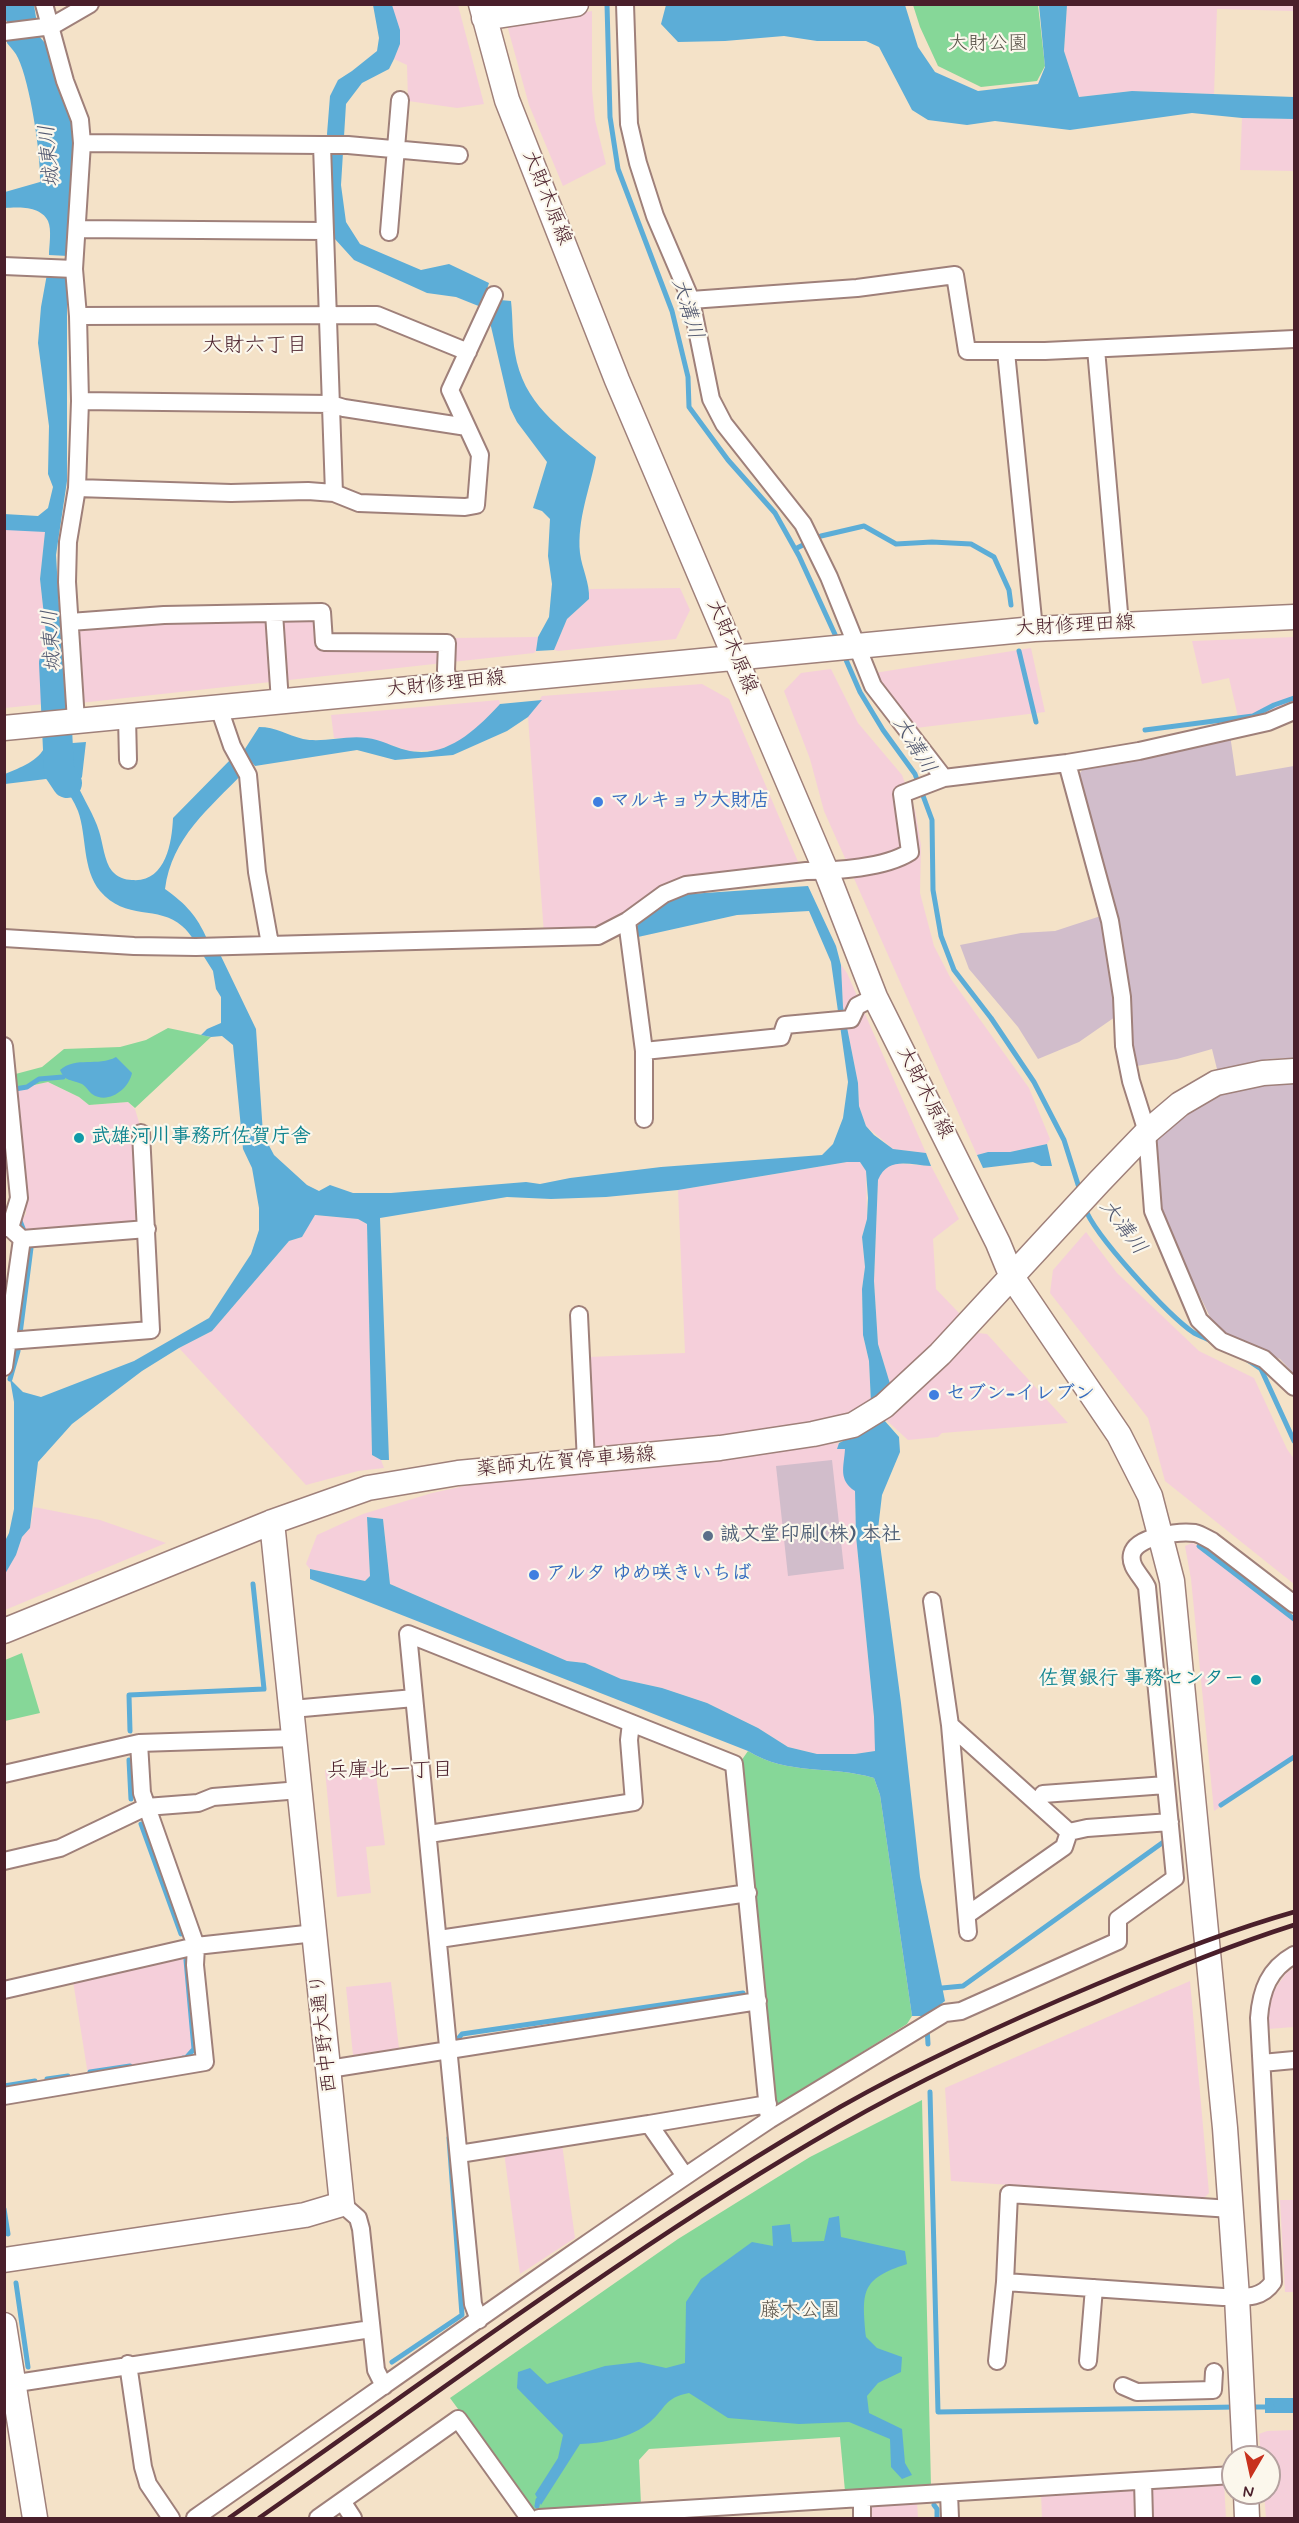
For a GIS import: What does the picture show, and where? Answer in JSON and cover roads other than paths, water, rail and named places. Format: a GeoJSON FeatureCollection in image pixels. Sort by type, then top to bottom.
{"type":"FeatureCollection","features":[{"type":"Feature","properties":{"kind":"street"},"geometry":{"type":"LineString","coordinates":[[45,4],[48,27],[80,120],[82,143],[74,269],[78,316],[80,401],[77,488],[68,542],[67,582],[76,721]]}},
{"type":"Feature","properties":{"kind":"street"},"geometry":{"type":"LineString","coordinates":[[4,32],[48,27],[90,4]]}},
{"type":"Feature","properties":{"kind":"street"},"geometry":{"type":"LineString","coordinates":[[482,11],[576,4]]}},
{"type":"Feature","properties":{"kind":"street"},"geometry":{"type":"LineString","coordinates":[[626,4],[630,124],[638,163],[655,216],[691,300],[711,399],[724,424],[803,524],[829,577],[873,686],[944,778]]}},
{"type":"Feature","properties":{"kind":"street","name":"大財木原線"},"geometry":{"type":"LineString","coordinates":[[482,11],[507,100],[617,380],[826,871],[875,997],[993,1232],[1012,1277],[1119,1435],[1149,1496],[1172,1581],[1231,2209],[1244,2445]]}},
{"type":"Feature","properties":{"kind":"street"},"geometry":{"type":"LineString","coordinates":[[389,232],[399,100]]}},
{"type":"Feature","properties":{"kind":"street"},"geometry":{"type":"LineString","coordinates":[[82,143],[348,145],[459,155]]}},
{"type":"Feature","properties":{"kind":"street"},"geometry":{"type":"LineString","coordinates":[[322,145],[334,493]]}},
{"type":"Feature","properties":{"kind":"street"},"geometry":{"type":"LineString","coordinates":[[77,230],[324,231]]}},
{"type":"Feature","properties":{"kind":"street"},"geometry":{"type":"LineString","coordinates":[[4,266],[74,269]]}},
{"type":"Feature","properties":{"kind":"street"},"geometry":{"type":"LineString","coordinates":[[691,300],[857,288],[955,275],[967,351],[1096,349],[1294,339]]}},
{"type":"Feature","properties":{"kind":"street"},"geometry":{"type":"LineString","coordinates":[[77,488],[231,493],[308,491],[334,493],[359,503],[465,507],[476,505],[480,455],[450,390],[494,296]]}},
{"type":"Feature","properties":{"kind":"street"},"geometry":{"type":"LineString","coordinates":[[78,316],[377,315],[468,352]]}},
{"type":"Feature","properties":{"kind":"street"},"geometry":{"type":"LineString","coordinates":[[1096,349],[1120,624]]}},
{"type":"Feature","properties":{"kind":"street"},"geometry":{"type":"LineString","coordinates":[[1006,352],[1034,628]]}},
{"type":"Feature","properties":{"kind":"street"},"geometry":{"type":"LineString","coordinates":[[80,401],[331,404],[467,427]]}},
{"type":"Feature","properties":{"kind":"street"},"geometry":{"type":"LineString","coordinates":[[70,622],[164,615],[322,612],[324,642],[447,643],[446,670],[449,685]]}},
{"type":"Feature","properties":{"kind":"street"},"geometry":{"type":"LineString","coordinates":[[274,613],[280,702]]}},
{"type":"Feature","properties":{"kind":"street","name":"大財修理田線"},"geometry":{"type":"LineString","coordinates":[[4,728],[1034,628],[1294,617]]}},
{"type":"Feature","properties":{"kind":"street"},"geometry":{"type":"LineString","coordinates":[[219,708],[232,746],[248,775],[257,872],[270,944]]}},
{"type":"Feature","properties":{"kind":"street"},"geometry":{"type":"LineString","coordinates":[[4,938],[134,946],[215,946],[598,936],[627,921],[664,894],[687,885],[806,871],[826,871],[897,860],[910,852],[902,794],[944,778],[1067,763],[1139,750],[1268,722],[1294,711]]}},
{"type":"Feature","properties":{"kind":"street"},"geometry":{"type":"LineString","coordinates":[[127,717],[128,760]]}},
{"type":"Feature","properties":{"kind":"street"},"geometry":{"type":"LineString","coordinates":[[1067,763],[1110,921],[1122,997],[1124,1046],[1131,1081],[1147,1132],[1153,1211],[1199,1320],[1221,1341],[1264,1359],[1294,1387]]}},
{"type":"Feature","properties":{"kind":"street"},"geometry":{"type":"LineString","coordinates":[[627,921],[644,1051],[644,1119]]}},
{"type":"Feature","properties":{"kind":"street"},"geometry":{"type":"LineString","coordinates":[[644,1051],[781,1037],[785,1025],[851,1019],[857,1006],[875,997]]}},
{"type":"Feature","properties":{"kind":"street"},"geometry":{"type":"LineString","coordinates":[[4,1046],[19,1198],[12,1232],[8,1341],[4,1367]]}},
{"type":"Feature","properties":{"kind":"street"},"geometry":{"type":"LineString","coordinates":[[1147,1132],[1180,1104],[1216,1083],[1263,1073],[1294,1071]]}},
{"type":"Feature","properties":{"kind":"street","name":"薬師丸佐賀停車場線"},"geometry":{"type":"LineString","coordinates":[[4,1631],[330,1500],[397,1482],[458,1473],[720,1448],[813,1434],[853,1425],[884,1406],[903,1390],[1147,1132]]}},
{"type":"Feature","properties":{"kind":"street"},"geometry":{"type":"LineString","coordinates":[[8,1341],[151,1330],[141,1133]]}},
{"type":"Feature","properties":{"kind":"street"},"geometry":{"type":"LineString","coordinates":[[12,1232],[147,1229]]}},
{"type":"Feature","properties":{"kind":"street"},"geometry":{"type":"LineString","coordinates":[[579,1315],[586,1462]]}},
{"type":"Feature","properties":{"kind":"street","name":"西中野大通り"},"geometry":{"type":"LineString","coordinates":[[272,1522],[342,2204]]}},
{"type":"Feature","properties":{"kind":"street"},"geometry":{"type":"LineString","coordinates":[[195,2518],[685,2176],[768,2112],[945,2013],[961,2012],[1118,1941],[1118,1919],[1175,1878],[1147,1587],[1132,1563],[1132,1554],[1136,1546],[1146,1540],[1161,1536],[1196,1533],[1212,1541],[1294,1604]]}},
{"type":"Feature","properties":{"kind":"street"},"geometry":{"type":"LineString","coordinates":[[932,1601],[950,1725],[967,1923],[1064,1847],[1069,1832]]}},
{"type":"Feature","properties":{"kind":"street"},"geometry":{"type":"LineString","coordinates":[[479,2320],[473,2304],[408,1634],[734,1764],[768,2112]]}},
{"type":"Feature","properties":{"kind":"street"},"geometry":{"type":"LineString","coordinates":[[292,1708],[414,1698]]}},
{"type":"Feature","properties":{"kind":"street"},"geometry":{"type":"LineString","coordinates":[[429,1834],[634,1802],[629,1740],[631,1723]]}},
{"type":"Feature","properties":{"kind":"street"},"geometry":{"type":"LineString","coordinates":[[950,1725],[1069,1832]]}},
{"type":"Feature","properties":{"kind":"street"},"geometry":{"type":"LineString","coordinates":[[4,1774],[139,1743],[295,1738]]}},
{"type":"Feature","properties":{"kind":"street"},"geometry":{"type":"LineString","coordinates":[[4,2096],[205,2062],[195,1965],[196,1946],[142,1793],[139,1743]]}},
{"type":"Feature","properties":{"kind":"street"},"geometry":{"type":"LineString","coordinates":[[1043,1794],[1166,1785]]}},
{"type":"Feature","properties":{"kind":"street"},"geometry":{"type":"LineString","coordinates":[[4,1861],[60,1848],[146,1807],[198,1803],[213,1797],[300,1790]]}},
{"type":"Feature","properties":{"kind":"street"},"geometry":{"type":"LineString","coordinates":[[1069,1832],[1087,1828],[1170,1822]]}},
{"type":"Feature","properties":{"kind":"street"},"geometry":{"type":"LineString","coordinates":[[439,1940],[748,1893]]}},
{"type":"Feature","properties":{"kind":"street"},"geometry":{"type":"LineString","coordinates":[[4,1990],[196,1946],[315,1933]]}},
{"type":"Feature","properties":{"kind":"street"},"geometry":{"type":"LineString","coordinates":[[1005,2282],[1237,2297],[1252,2297],[1267,2291],[1273,2282],[1259,2018],[1261,1996],[1268,1979],[1282,1962],[1294,1955]]}},
{"type":"Feature","properties":{"kind":"street"},"geometry":{"type":"LineString","coordinates":[[328,2069],[449,2048],[758,2001]]}},
{"type":"Feature","properties":{"kind":"street"},"geometry":{"type":"LineString","coordinates":[[1262,2063],[1294,2060]]}},
{"type":"Feature","properties":{"kind":"street"},"geometry":{"type":"LineString","coordinates":[[459,2154],[649,2124],[768,2112]]}},
{"type":"Feature","properties":{"kind":"street"},"geometry":{"type":"LineString","coordinates":[[649,2124],[685,2176]]}},
{"type":"Feature","properties":{"kind":"street"},"geometry":{"type":"LineString","coordinates":[[997,2361],[1005,2282],[1009,2194],[1231,2209]]}},
{"type":"Feature","properties":{"kind":"street"},"geometry":{"type":"LineString","coordinates":[[4,2260],[305,2216],[342,2204],[358,2218],[361,2229],[376,2370],[384,2386]]}},
{"type":"Feature","properties":{"kind":"street"},"geometry":{"type":"LineString","coordinates":[[1088,2361],[1094,2288]]}},
{"type":"Feature","properties":{"kind":"street"},"geometry":{"type":"LineString","coordinates":[[4,2325],[10,2383],[35,2518]]}},
{"type":"Feature","properties":{"kind":"street"},"geometry":{"type":"LineString","coordinates":[[10,2383],[371,2329]]}},
{"type":"Feature","properties":{"kind":"street"},"geometry":{"type":"LineString","coordinates":[[128,2364],[143,2467],[148,2484],[171,2518]]}},
{"type":"Feature","properties":{"kind":"street"},"geometry":{"type":"LineString","coordinates":[[1213,2390],[1214,2372]]}},
{"type":"Feature","properties":{"kind":"street"},"geometry":{"type":"LineString","coordinates":[[1123,2386],[1137,2392],[1213,2390],[1242,2392]]}},
{"type":"Feature","properties":{"kind":"street"},"geometry":{"type":"LineString","coordinates":[[318,2518],[458,2419],[529,2518]]}},
{"type":"Feature","properties":{"kind":"street"},"geometry":{"type":"LineString","coordinates":[[539,2518],[1221,2476]]}},
{"type":"Feature","properties":{"kind":"street"},"geometry":{"type":"LineString","coordinates":[[1143,2481],[1144,2518]]}},
{"type":"Feature","properties":{"kind":"street"},"geometry":{"type":"LineString","coordinates":[[949,2493],[950,2518]]}},
{"type":"Feature","properties":{"kind":"street"},"geometry":{"type":"LineString","coordinates":[[862,2499],[862,2518]]}},
{"type":"Feature","properties":{"kind":"street"},"geometry":{"type":"LineString","coordinates":[[342,2501],[353,2518]]}},
{"type":"Feature","properties":{"kind":"water"},"geometry":{"type":"Polygon","coordinates":[[[5,5],[34,5],[39,36],[45,43],[57,84],[73,122],[68,256],[49,255],[49,225],[45,216],[40,212],[29,208],[5,208],[5,192],[40,182],[34,119],[22,69],[15,52],[7,43],[5,5]]]}},
{"type":"Feature","properties":{"kind":"water"},"geometry":{"type":"Polygon","coordinates":[[[373,5],[392,5],[400,30],[400,44],[389,69],[362,83],[346,104],[341,185],[346,222],[360,244],[421,270],[449,264],[489,283],[481,307],[456,297],[427,293],[354,260],[334,238],[331,158],[327,134],[330,96],[338,80],[377,51],[379,38],[373,5]]]}},
{"type":"Feature","properties":{"kind":"water"},"geometry":{"type":"Polygon","coordinates":[[[666,5],[905,5],[918,47],[935,72],[978,91],[1038,84],[1045,67],[1039,5],[1067,5],[1064,51],[1079,97],[1132,91],[1294,97],[1294,119],[1242,118],[1192,113],[1070,130],[995,121],[967,125],[928,120],[912,110],[879,47],[866,41],[817,41],[784,36],[678,42],[661,24],[666,5]]]}},
{"type":"Feature","properties":{"kind":"water"},"geometry":{"type":"Polygon","coordinates":[[[67,273],[67,481],[56,555],[64,691],[61,703],[44,704],[47,682],[47,643],[40,579],[45,532],[5,530],[4,514],[38,516],[48,508],[53,487],[48,474],[49,426],[38,343],[47,274],[67,273]]]}},
{"type":"Feature","properties":{"kind":"water"},"geometry":{"type":"Polygon","coordinates":[[[500,300],[511,301],[513,340],[519,371],[534,400],[556,424],[596,457],[580,528],[580,553],[589,599],[567,619],[554,650],[536,651],[538,637],[549,617],[552,584],[548,556],[550,519],[542,511],[533,508],[547,462],[517,422],[510,408],[489,318],[500,300]]]}},
{"type":"Feature","properties":{"kind":"water"},"geometry":{"type":"Polygon","coordinates":[[[542,700],[528,717],[507,731],[453,755],[395,760],[357,750],[255,766],[243,752],[259,727],[303,739],[367,738],[406,750],[434,751],[447,747],[470,733],[500,704],[542,700]]]}},
{"type":"Feature","properties":{"kind":"water"},"geometry":{"type":"Polygon","coordinates":[[[86,742],[82,777],[77,784],[97,825],[109,867],[121,878],[143,879],[159,869],[168,850],[173,818],[232,758],[243,773],[205,812],[184,839],[175,854],[165,889],[190,911],[207,939],[194,940],[173,920],[120,906],[100,891],[90,873],[78,811],[62,783],[46,779],[5,784],[5,774],[34,760],[46,745],[86,742]]]}},
{"type":"Feature","properties":{"kind":"water"},"geometry":{"type":"Polygon","coordinates":[[[808,886],[836,946],[841,965],[843,1007],[858,1083],[859,1106],[866,1126],[893,1149],[926,1153],[931,1166],[893,1165],[882,1172],[878,1180],[874,1281],[878,1344],[891,1387],[871,1403],[869,1361],[863,1335],[862,1289],[865,1267],[862,1237],[867,1219],[868,1198],[866,1171],[860,1162],[847,1162],[678,1190],[606,1197],[551,1199],[507,1197],[380,1218],[389,1460],[381,1460],[372,1455],[367,1224],[358,1219],[315,1215],[302,1237],[289,1241],[212,1331],[142,1371],[72,1424],[38,1462],[30,1528],[22,1537],[16,1555],[5,1574],[5,1541],[14,1509],[14,1402],[10,1379],[23,1392],[41,1397],[134,1361],[209,1318],[251,1254],[259,1230],[259,1208],[252,1168],[243,1149],[233,1045],[222,1036],[201,1035],[207,1029],[221,1023],[221,997],[216,989],[213,971],[201,952],[219,952],[256,1029],[263,1134],[274,1155],[307,1185],[319,1191],[330,1185],[353,1193],[391,1193],[526,1182],[540,1184],[661,1167],[822,1155],[833,1144],[843,1118],[848,1082],[831,962],[809,911],[737,915],[638,937],[634,929],[661,903],[690,894],[808,886]]]}},
{"type":"Feature","properties":{"kind":"water"},"geometry":{"type":"Polygon","coordinates":[[[116,1057],[132,1073],[122,1090],[105,1098],[92,1094],[82,1084],[66,1078],[60,1070],[73,1063],[102,1061],[116,1057]]]}},
{"type":"Feature","properties":{"kind":"water"},"geometry":{"type":"Polygon","coordinates":[[[1047,1144],[1052,1166],[1041,1166],[1033,1162],[983,1168],[977,1155],[988,1152],[1010,1152],[1047,1144]]]}},
{"type":"Feature","properties":{"kind":"water"},"geometry":{"type":"Polygon","coordinates":[[[884,1420],[899,1437],[900,1452],[882,1495],[878,1529],[901,1703],[920,1877],[945,2001],[926,2016],[912,2016],[880,1795],[874,1778],[794,1767],[763,1759],[748,1751],[310,1579],[310,1569],[365,1581],[370,1576],[367,1517],[383,1519],[390,1584],[567,1661],[585,1663],[621,1679],[662,1688],[707,1703],[758,1728],[788,1747],[817,1754],[855,1754],[875,1751],[874,1717],[856,1536],[855,1491],[844,1478],[845,1449],[837,1449],[839,1443],[884,1420]]]}},
{"type":"Feature","properties":{"kind":"water"},"geometry":{"type":"Polygon","coordinates":[[[839,2216],[841,2237],[905,2251],[907,2264],[880,2275],[872,2282],[867,2289],[864,2309],[866,2337],[877,2348],[902,2357],[901,2372],[878,2383],[867,2396],[869,2413],[902,2429],[905,2463],[912,2475],[902,2479],[891,2467],[890,2439],[849,2422],[799,2424],[728,2418],[689,2393],[670,2400],[650,2422],[626,2436],[608,2441],[580,2444],[541,2505],[535,2494],[558,2458],[563,2435],[517,2388],[518,2372],[530,2368],[547,2384],[605,2366],[639,2362],[666,2368],[685,2363],[686,2302],[701,2279],[752,2242],[773,2246],[772,2226],[790,2224],[792,2242],[824,2241],[829,2218],[839,2216]]]}},
{"type":"Feature","properties":{"kind":"water"},"geometry":{"type":"Polygon","coordinates":[[[1265,2398],[1294,2398],[1294,2413],[1265,2413],[1265,2398]]]}},
{"type":"Feature","properties":{"kind":"waterway","name":"大溝川"},"geometry":{"type":"LineString","coordinates":[[607,4],[610,117],[618,169],[672,311],[688,377],[689,407],[728,460],[775,513],[799,556],[838,641]]}},
{"type":"Feature","properties":{"kind":"waterway"},"geometry":{"type":"LineString","coordinates":[[821,536],[864,526],[896,544],[932,542],[971,544],[994,557],[1009,590],[1011,605]]}},
{"type":"Feature","properties":{"kind":"waterway"},"geometry":{"type":"LineString","coordinates":[[795,549],[803,545]]}},
{"type":"Feature","properties":{"kind":"waterway"},"geometry":{"type":"LineString","coordinates":[[1019,651],[1036,722]]}},
{"type":"Feature","properties":{"kind":"waterway","name":"大溝川"},"geometry":{"type":"LineString","coordinates":[[843,653],[860,692],[883,730],[915,774],[932,820],[933,890],[941,936],[954,970],[991,1018],[1034,1082],[1064,1140],[1081,1194]]}},
{"type":"Feature","properties":{"kind":"waterway","name":"城東川"},"geometry":{"type":"LineString","coordinates":[[54,663],[59,771],[67,783]]}},
{"type":"Feature","properties":{"kind":"waterway"},"geometry":{"type":"LineString","coordinates":[[1145,730],[1253,716],[1294,698]]}},
{"type":"Feature","properties":{"kind":"waterway"},"geometry":{"type":"LineString","coordinates":[[15,1089],[27,1087],[39,1079],[63,1077]]}},
{"type":"Feature","properties":{"kind":"waterway","name":"大溝川"},"geometry":{"type":"LineString","coordinates":[[1085,1208],[1102,1237],[1151,1293],[1194,1333],[1211,1341]]}},
{"type":"Feature","properties":{"kind":"waterway"},"geometry":{"type":"LineString","coordinates":[[20,1221],[24,1231]]}},
{"type":"Feature","properties":{"kind":"waterway"},"geometry":{"type":"LineString","coordinates":[[20,1334],[31,1248]]}},
{"type":"Feature","properties":{"kind":"waterway"},"geometry":{"type":"LineString","coordinates":[[10,1379],[18,1351]]}},
{"type":"Feature","properties":{"kind":"waterway","name":"大溝川"},"geometry":{"type":"LineString","coordinates":[[1246,1359],[1261,1369],[1294,1441]]}},
{"type":"Feature","properties":{"kind":"waterway"},"geometry":{"type":"LineString","coordinates":[[1199,1546],[1294,1619]]}},
{"type":"Feature","properties":{"kind":"waterway"},"geometry":{"type":"LineString","coordinates":[[130,1731],[129,1695],[264,1689],[253,1584]]}},
{"type":"Feature","properties":{"kind":"waterway"},"geometry":{"type":"LineString","coordinates":[[1221,1805],[1294,1757]]}},
{"type":"Feature","properties":{"kind":"waterway"},"geometry":{"type":"LineString","coordinates":[[129,1760],[131,1799]]}},
{"type":"Feature","properties":{"kind":"waterway"},"geometry":{"type":"LineString","coordinates":[[141,1824],[181,1934]]}},
{"type":"Feature","properties":{"kind":"waterway"},"geometry":{"type":"LineString","coordinates":[[942,1988],[963,1986],[1162,1843]]}},
{"type":"Feature","properties":{"kind":"waterway"},"geometry":{"type":"LineString","coordinates":[[183,2058],[186,2058],[194,2049],[186,1960]]}},
{"type":"Feature","properties":{"kind":"waterway"},"geometry":{"type":"LineString","coordinates":[[452,2046],[462,2034],[743,1993]]}},
{"type":"Feature","properties":{"kind":"waterway"},"geometry":{"type":"LineString","coordinates":[[927,2027],[928,2044]]}},
{"type":"Feature","properties":{"kind":"waterway"},"geometry":{"type":"LineString","coordinates":[[90,2072],[130,2066]]}},
{"type":"Feature","properties":{"kind":"waterway"},"geometry":{"type":"LineString","coordinates":[[47,2079],[68,2076]]}},
{"type":"Feature","properties":{"kind":"waterway"},"geometry":{"type":"LineString","coordinates":[[4,2086],[35,2081]]}},
{"type":"Feature","properties":{"kind":"waterway"},"geometry":{"type":"LineString","coordinates":[[930,2092],[938,2412],[1236,2407]]}},
{"type":"Feature","properties":{"kind":"waterway"},"geometry":{"type":"LineString","coordinates":[[392,2362],[462,2315],[449,2138]]}},
{"type":"Feature","properties":{"kind":"waterway"},"geometry":{"type":"LineString","coordinates":[[4,2209],[8,2234]]}},
{"type":"Feature","properties":{"kind":"waterway"},"geometry":{"type":"LineString","coordinates":[[16,2283],[28,2367]]}},
{"type":"Feature","properties":{"kind":"waterway"},"geometry":{"type":"LineString","coordinates":[[1248,2407],[1272,2407]]}},
{"type":"Feature","properties":{"kind":"waterway"},"geometry":{"type":"LineString","coordinates":[[537,2506],[538,2500]]}},
{"type":"Feature","properties":{"kind":"waterway"},"geometry":{"type":"LineString","coordinates":[[934,2505],[937,2509],[937,2518]]}},
{"type":"Feature","properties":{"kind":"railway"},"geometry":{"type":"LineString","coordinates":[[229,2518],[606,2254],[683,2203],[840,2107],[935,2057],[1064,1998],[1194,1945],[1294,1912]]}},
{"type":"Feature","properties":{"kind":"railway"},"geometry":{"type":"LineString","coordinates":[[259,2518],[544,2316],[689,2218],[869,2109],[966,2060],[1146,1980],[1294,1925]]}},
{"type":"Feature","properties":{"kind":"place","name":"マルキョウ大財店"},"geometry":{"type":"Point","coordinates":[598,802]}},
{"type":"Feature","properties":{"kind":"place","name":"武雄河川事務所佐賀庁舎"},"geometry":{"type":"Point","coordinates":[79,1138]}},
{"type":"Feature","properties":{"kind":"place","name":"セブン-イレブン"},"geometry":{"type":"Point","coordinates":[934,1395]}},
{"type":"Feature","properties":{"kind":"place","name":"誠文堂印刷(株) 本社"},"geometry":{"type":"Point","coordinates":[708,1536]}},
{"type":"Feature","properties":{"kind":"place","name":"アルタ ゆめ咲きいちば"},"geometry":{"type":"Point","coordinates":[534,1575]}},
{"type":"Feature","properties":{"kind":"place","name":"佐賀銀行 事務センター"},"geometry":{"type":"Point","coordinates":[1256,1680]}},
{"type":"Feature","properties":{"kind":"district","name":"大財六丁目"},"geometry":{"type":"Point","coordinates":[255,347]}},
{"type":"Feature","properties":{"kind":"district","name":"兵庫北一丁目"},"geometry":{"type":"Point","coordinates":[390,1772]}},
{"type":"Feature","properties":{"kind":"park label","name":"大財公園"},"geometry":{"type":"Point","coordinates":[988,45]}},
{"type":"Feature","properties":{"kind":"park label","name":"藤木公園"},"geometry":{"type":"Point","coordinates":[800,2312]}}]}
